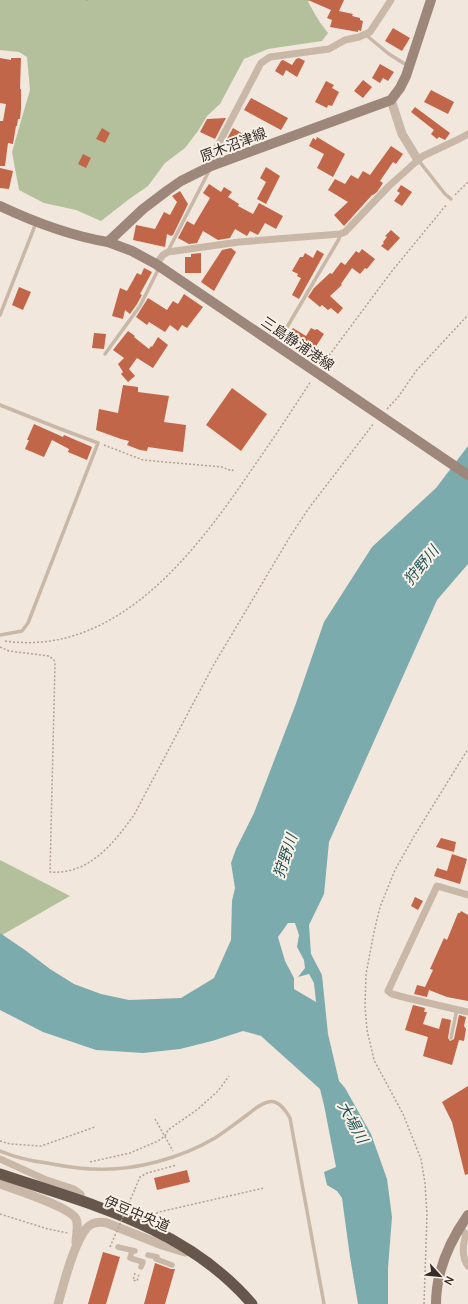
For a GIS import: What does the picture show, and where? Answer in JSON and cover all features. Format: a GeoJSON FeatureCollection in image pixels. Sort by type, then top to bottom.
{"type":"FeatureCollection","features":[{"type":"Feature","properties":{"kind":"highway","name":"伊豆中央道"},"geometry":{"type":"LineString","coordinates":[[0,1174],[82,1201],[139,1222],[173,1239],[194,1252],[223,1274],[250,1302]]}},
{"type":"Feature","properties":{"kind":"highway","name":"伊豆中央道"},"geometry":{"type":"LineString","coordinates":[[0,1179],[134,1225],[161,1238],[200,1262],[250,1302]]}},
{"type":"Feature","properties":{"kind":"main road"},"geometry":{"type":"LineString","coordinates":[[391,100],[400,88],[409,66],[431,0]]}},
{"type":"Feature","properties":{"kind":"main road","name":"原木沼津線"},"geometry":{"type":"LineString","coordinates":[[108,242],[143,209],[181,181],[212,166],[391,100]]}},
{"type":"Feature","properties":{"kind":"main road"},"geometry":{"type":"LineString","coordinates":[[0,206],[37,222],[89,239],[108,242]]}},
{"type":"Feature","properties":{"kind":"main road","name":"三島静浦港線"},"geometry":{"type":"LineString","coordinates":[[108,242],[132,251],[158,265],[468,475]]}},
{"type":"Feature","properties":{"kind":"main road"},"geometry":{"type":"LineString","coordinates":[[436,1304],[438,1281],[447,1251],[459,1228],[468,1215]]}},
{"type":"Feature","properties":{"kind":"street"},"geometry":{"type":"LineString","coordinates":[[212,166],[213,154],[261,63],[270,57],[329,49],[345,40],[366,35],[370,32],[391,0]]}},
{"type":"Feature","properties":{"kind":"street"},"geometry":{"type":"LineString","coordinates":[[391,100],[402,134],[418,160]]}},
{"type":"Feature","properties":{"kind":"street"},"geometry":{"type":"LineString","coordinates":[[158,265],[163,255],[168,252],[239,242],[340,234],[345,232],[389,186],[418,160],[468,134]]}},
{"type":"Feature","properties":{"kind":"street"},"geometry":{"type":"LineString","coordinates":[[468,895],[438,886],[388,991],[392,994],[407,998],[468,1012]]}},
{"type":"Feature","properties":{"kind":"street"},"geometry":{"type":"LineString","coordinates":[[0,1160],[74,1190],[80,1194],[82,1201]]}},
{"type":"Feature","properties":{"kind":"street"},"geometry":{"type":"LineString","coordinates":[[0,1184],[62,1208],[72,1214],[76,1220],[76,1247]]}},
{"type":"Feature","properties":{"kind":"street"},"geometry":{"type":"LineString","coordinates":[[58,1304],[76,1247],[86,1228],[91,1224],[103,1222],[107,1223],[162,1245],[185,1252]]}},
{"type":"Feature","properties":{"kind":"street"},"geometry":{"type":"LineString","coordinates":[[459,1228],[466,1234],[463,1252],[464,1261],[468,1266]]}},
{"type":"Feature","properties":{"kind":"street"},"geometry":{"type":"LineString","coordinates":[[118,1247],[134,1251],[130,1258],[143,1262],[141,1267]]}},
{"type":"Feature","properties":{"kind":"street"},"geometry":{"type":"LineString","coordinates":[[148,1254],[157,1257],[156,1260],[172,1265]]}},
{"type":"Feature","properties":{"kind":"lane"},"geometry":{"type":"LineString","coordinates":[[366,35],[389,54],[409,66]]}},
{"type":"Feature","properties":{"kind":"lane"},"geometry":{"type":"LineString","coordinates":[[418,160],[451,200]]}},
{"type":"Feature","properties":{"kind":"lane"},"geometry":{"type":"LineString","coordinates":[[168,252],[212,166]]}},
{"type":"Feature","properties":{"kind":"lane"},"geometry":{"type":"LineString","coordinates":[[0,315],[37,222]]}},
{"type":"Feature","properties":{"kind":"lane"},"geometry":{"type":"LineString","coordinates":[[282,334],[340,234]]}},
{"type":"Feature","properties":{"kind":"lane"},"geometry":{"type":"LineString","coordinates":[[105,354],[140,306],[158,265]]}},
{"type":"Feature","properties":{"kind":"lane"},"geometry":{"type":"LineString","coordinates":[[0,405],[98,443],[28,623],[22,631],[0,635]]}},
{"type":"Feature","properties":{"kind":"lane"},"geometry":{"type":"LineString","coordinates":[[451,1038],[458,1009]]}},
{"type":"Feature","properties":{"kind":"lane"},"geometry":{"type":"LineString","coordinates":[[0,1151],[30,1161],[96,1170],[134,1167],[176,1156],[214,1138],[259,1106],[269,1101],[276,1103],[285,1109],[290,1118],[293,1130],[324,1304]]}},
{"type":"Feature","properties":{"kind":"path"},"geometry":{"type":"LineString","coordinates":[[0,641],[26,643],[44,642],[80,634],[116,616],[135,604],[153,590],[180,564],[222,513],[287,418],[392,271],[451,200],[468,182]]}},
{"type":"Feature","properties":{"kind":"path"},"geometry":{"type":"LineString","coordinates":[[384,412],[399,396],[416,371],[468,315]]}},
{"type":"Feature","properties":{"kind":"path"},"geometry":{"type":"LineString","coordinates":[[0,647],[9,651],[49,656],[56,664],[50,872],[60,873],[80,868],[110,845],[134,815],[213,666],[290,535],[374,423]]}},
{"type":"Feature","properties":{"kind":"path"},"geometry":{"type":"LineString","coordinates":[[98,443],[143,460],[222,467],[232,471],[234,469]]}},
{"type":"Feature","properties":{"kind":"path"},"geometry":{"type":"LineString","coordinates":[[424,1304],[427,1215],[425,1183],[420,1159],[403,1114],[374,1060],[367,1030],[366,974],[375,926],[392,876],[413,838],[468,749]]}},
{"type":"Feature","properties":{"kind":"path"},"geometry":{"type":"LineString","coordinates":[[83,1168],[87,1162],[130,1153],[158,1141],[165,1136],[168,1130],[198,1110],[218,1091],[229,1076]]}},
{"type":"Feature","properties":{"kind":"path"},"geometry":{"type":"LineString","coordinates":[[155,1118],[176,1156]]}},
{"type":"Feature","properties":{"kind":"path"},"geometry":{"type":"LineString","coordinates":[[0,1141],[10,1144],[41,1146],[95,1127]]}},
{"type":"Feature","properties":{"kind":"path"},"geometry":{"type":"LineString","coordinates":[[110,1247],[140,1177],[147,1173],[178,1165]]}},
{"type":"Feature","properties":{"kind":"path"},"geometry":{"type":"LineString","coordinates":[[139,1222],[158,1212],[264,1188]]}},
{"type":"Feature","properties":{"kind":"path"},"geometry":{"type":"LineString","coordinates":[[0,1214],[48,1229],[76,1234]]}},
{"type":"Feature","properties":{"kind":"path"},"geometry":{"type":"LineString","coordinates":[[136,1273],[133,1280],[137,1281],[141,1267]]}},
{"type":"Feature","properties":{"kind":"green space"},"geometry":{"type":"Polygon","coordinates":[[[0,0],[309,0],[308,2],[328,33],[322,41],[268,49],[244,59],[220,104],[207,116],[185,148],[165,163],[148,186],[101,221],[76,210],[44,203],[19,190],[12,152],[30,90],[27,57],[19,52],[0,50],[0,0]]]}},
{"type":"Feature","properties":{"kind":"green space"},"geometry":{"type":"Polygon","coordinates":[[[0,860],[70,896],[2,935],[0,933],[0,860]]]}},
{"type":"Feature","properties":{"kind":"water"},"geometry":{"type":"Polygon","coordinates":[[[468,446],[468,564],[437,600],[329,842],[324,894],[309,925],[311,954],[322,975],[328,1034],[339,1081],[345,1088],[371,1134],[387,1179],[392,1217],[388,1268],[388,1304],[358,1304],[342,1198],[337,1191],[327,1185],[324,1172],[336,1167],[320,1089],[261,1036],[243,1031],[180,1049],[143,1053],[96,1050],[43,1032],[0,1010],[0,933],[50,969],[74,984],[101,994],[129,1000],[181,998],[214,978],[231,940],[232,901],[235,888],[231,863],[236,849],[254,813],[295,706],[324,622],[372,547],[436,488],[468,446]],[[288,923],[278,937],[285,961],[294,978],[294,989],[316,1002],[314,983],[309,974],[298,977],[305,968],[304,960],[297,947],[299,935],[295,923],[288,923]]]}},
{"type":"Feature","properties":{"kind":"building"},"geometry":{"type":"Polygon","coordinates":[[[308,0],[344,0],[339,11],[353,14],[352,16],[360,18],[360,20],[363,21],[361,31],[358,30],[358,32],[330,27],[332,20],[327,18],[331,10],[308,0]]]}},
{"type":"Feature","properties":{"kind":"building"},"geometry":{"type":"Polygon","coordinates":[[[393,28],[410,38],[402,51],[385,41],[393,28]]]}},
{"type":"Feature","properties":{"kind":"building"},"geometry":{"type":"Polygon","coordinates":[[[0,58],[11,60],[11,58],[21,58],[20,119],[18,119],[16,126],[13,144],[8,143],[5,166],[0,166],[0,121],[3,121],[6,104],[0,103],[0,58]]]}},
{"type":"Feature","properties":{"kind":"building"},"geometry":{"type":"Polygon","coordinates":[[[299,58],[305,61],[297,77],[286,70],[283,76],[275,71],[281,61],[283,60],[292,65],[296,59],[299,58]]]}},
{"type":"Feature","properties":{"kind":"building"},"geometry":{"type":"Polygon","coordinates":[[[380,64],[394,72],[388,81],[383,78],[380,83],[372,78],[380,64]]]}},
{"type":"Feature","properties":{"kind":"building"},"geometry":{"type":"Polygon","coordinates":[[[363,80],[372,87],[363,98],[354,91],[363,80]]]}},
{"type":"Feature","properties":{"kind":"building"},"geometry":{"type":"Polygon","coordinates":[[[326,81],[334,85],[332,88],[339,92],[332,106],[328,105],[327,108],[315,102],[326,81]]]}},
{"type":"Feature","properties":{"kind":"building"},"geometry":{"type":"Polygon","coordinates":[[[431,90],[454,102],[448,114],[424,102],[431,90]]]}},
{"type":"Feature","properties":{"kind":"building"},"geometry":{"type":"Polygon","coordinates":[[[251,98],[288,118],[281,130],[244,110],[251,98]]]}},
{"type":"Feature","properties":{"kind":"building"},"geometry":{"type":"Polygon","coordinates":[[[415,107],[450,133],[445,140],[439,137],[437,139],[431,134],[434,130],[411,112],[415,107]]]}},
{"type":"Feature","properties":{"kind":"building"},"geometry":{"type":"Polygon","coordinates":[[[226,118],[215,139],[200,132],[207,119],[226,118]]]}},
{"type":"Feature","properties":{"kind":"building"},"geometry":{"type":"Polygon","coordinates":[[[102,128],[110,133],[105,143],[96,139],[102,128]]]}},
{"type":"Feature","properties":{"kind":"building"},"geometry":{"type":"Polygon","coordinates":[[[233,128],[243,134],[238,144],[227,139],[233,128]]]}},
{"type":"Feature","properties":{"kind":"building"},"geometry":{"type":"Polygon","coordinates":[[[317,137],[345,154],[333,177],[317,168],[324,154],[309,146],[313,138],[316,140],[317,137]]]}},
{"type":"Feature","properties":{"kind":"building"},"geometry":{"type":"Polygon","coordinates":[[[391,146],[403,154],[396,164],[393,162],[380,181],[383,183],[377,192],[372,195],[344,226],[334,215],[348,202],[328,190],[335,179],[345,184],[351,175],[358,179],[363,171],[370,175],[391,146]]]}},
{"type":"Feature","properties":{"kind":"building"},"geometry":{"type":"Polygon","coordinates":[[[83,154],[91,158],[86,168],[78,164],[83,154]]]}},
{"type":"Feature","properties":{"kind":"building"},"geometry":{"type":"Polygon","coordinates":[[[266,167],[280,176],[266,204],[257,199],[266,182],[260,178],[266,167]]]}},
{"type":"Feature","properties":{"kind":"building"},"geometry":{"type":"Polygon","coordinates":[[[0,168],[13,171],[9,189],[0,188],[0,168]]]}},
{"type":"Feature","properties":{"kind":"building"},"geometry":{"type":"Polygon","coordinates":[[[209,184],[221,192],[224,187],[232,192],[228,197],[239,204],[238,206],[253,214],[259,203],[283,216],[276,229],[265,223],[258,235],[250,231],[247,236],[235,229],[230,238],[218,240],[203,231],[197,243],[189,244],[178,238],[187,221],[194,225],[210,198],[203,193],[209,184]]]}},
{"type":"Feature","properties":{"kind":"building"},"geometry":{"type":"Polygon","coordinates":[[[401,185],[412,192],[402,206],[394,201],[400,193],[397,191],[401,185]]]}},
{"type":"Feature","properties":{"kind":"building"},"geometry":{"type":"Polygon","coordinates":[[[180,191],[188,204],[173,235],[171,236],[167,234],[165,247],[133,240],[136,225],[155,229],[164,212],[170,215],[177,202],[172,196],[180,191]]]}},
{"type":"Feature","properties":{"kind":"building"},"geometry":{"type":"Polygon","coordinates":[[[391,230],[400,238],[388,251],[381,246],[387,237],[385,236],[391,230]]]}},
{"type":"Feature","properties":{"kind":"building"},"geometry":{"type":"Polygon","coordinates":[[[231,248],[236,252],[214,291],[201,282],[222,250],[231,248]]]}},
{"type":"Feature","properties":{"kind":"building"},"geometry":{"type":"Polygon","coordinates":[[[362,249],[375,259],[367,269],[365,268],[360,274],[352,268],[341,284],[342,285],[330,296],[343,308],[338,314],[331,308],[328,310],[322,305],[320,307],[308,297],[314,288],[330,273],[332,274],[341,262],[345,265],[356,251],[359,253],[362,249]]]}},
{"type":"Feature","properties":{"kind":"building"},"geometry":{"type":"Polygon","coordinates":[[[317,250],[324,254],[299,299],[292,295],[301,278],[297,276],[298,274],[292,271],[300,257],[303,257],[305,253],[313,258],[317,250]]]}},
{"type":"Feature","properties":{"kind":"building"},"geometry":{"type":"Polygon","coordinates":[[[201,253],[201,273],[185,273],[185,257],[191,257],[191,254],[201,253]]]}},
{"type":"Feature","properties":{"kind":"building"},"geometry":{"type":"Polygon","coordinates":[[[144,268],[152,272],[140,294],[142,295],[137,304],[130,314],[125,310],[123,319],[112,316],[120,288],[127,291],[137,273],[141,275],[144,268]]]}},
{"type":"Feature","properties":{"kind":"building"},"geometry":{"type":"Polygon","coordinates":[[[19,287],[31,292],[23,310],[12,305],[19,287]]]}},
{"type":"Feature","properties":{"kind":"building"},"geometry":{"type":"Polygon","coordinates":[[[184,294],[203,307],[187,328],[182,325],[178,331],[170,325],[165,332],[149,322],[147,325],[136,317],[148,298],[167,310],[173,301],[178,304],[184,294]]]}},
{"type":"Feature","properties":{"kind":"building"},"geometry":{"type":"Polygon","coordinates":[[[293,328],[306,336],[311,328],[315,330],[317,329],[324,334],[311,354],[286,338],[293,328]]]}},
{"type":"Feature","properties":{"kind":"building"},"geometry":{"type":"Polygon","coordinates":[[[128,331],[149,349],[158,337],[168,345],[153,368],[137,358],[129,369],[135,376],[128,382],[121,374],[123,372],[118,364],[124,358],[113,350],[128,331]]]}},
{"type":"Feature","properties":{"kind":"building"},"geometry":{"type":"Polygon","coordinates":[[[94,333],[106,334],[104,349],[92,348],[94,333]]]}},
{"type":"Feature","properties":{"kind":"building"},"geometry":{"type":"Polygon","coordinates":[[[123,385],[138,387],[138,392],[169,396],[164,422],[186,425],[183,452],[148,447],[147,451],[140,450],[127,445],[129,441],[96,430],[99,409],[118,413],[123,385]]]}},
{"type":"Feature","properties":{"kind":"building"},"geometry":{"type":"Polygon","coordinates":[[[232,388],[267,414],[241,451],[206,425],[232,388]]]}},
{"type":"Feature","properties":{"kind":"building"},"geometry":{"type":"Polygon","coordinates":[[[34,424],[63,437],[64,435],[92,447],[87,460],[68,452],[69,449],[52,440],[44,457],[25,449],[34,424]]]}},
{"type":"Feature","properties":{"kind":"building"},"geometry":{"type":"Polygon","coordinates":[[[441,838],[456,842],[454,852],[436,847],[441,838]]]}},
{"type":"Feature","properties":{"kind":"building"},"geometry":{"type":"Polygon","coordinates":[[[452,854],[467,859],[460,884],[434,876],[437,868],[447,871],[452,854]]]}},
{"type":"Feature","properties":{"kind":"building"},"geometry":{"type":"Polygon","coordinates":[[[415,897],[423,901],[418,910],[411,906],[415,897]]]}},
{"type":"Feature","properties":{"kind":"building"},"geometry":{"type":"Polygon","coordinates":[[[461,911],[468,915],[468,1001],[447,997],[429,990],[427,997],[414,994],[417,985],[425,987],[433,970],[430,969],[444,938],[447,940],[458,913],[461,911]]]}},
{"type":"Feature","properties":{"kind":"building"},"geometry":{"type":"Polygon","coordinates":[[[413,1005],[425,1008],[424,1012],[427,1012],[423,1024],[439,1029],[442,1018],[451,1020],[448,1038],[450,1041],[454,1039],[459,1015],[466,1017],[464,1026],[466,1029],[464,1041],[459,1040],[452,1065],[423,1056],[428,1037],[405,1030],[413,1005]]]}},
{"type":"Feature","properties":{"kind":"building"},"geometry":{"type":"Polygon","coordinates":[[[468,1086],[468,1174],[465,1175],[452,1122],[442,1102],[468,1086]]]}},
{"type":"Feature","properties":{"kind":"building"},"geometry":{"type":"Polygon","coordinates":[[[187,1170],[190,1182],[157,1190],[154,1178],[187,1170]]]}},
{"type":"Feature","properties":{"kind":"building"},"geometry":{"type":"Polygon","coordinates":[[[103,1252],[120,1257],[106,1304],[88,1304],[103,1252]]]}},
{"type":"Feature","properties":{"kind":"building"},"geometry":{"type":"Polygon","coordinates":[[[155,1263],[175,1269],[165,1304],[144,1304],[155,1263]]]}},
{"type":"Feature","properties":{"kind":"water label","name":"狩野川"},"geometry":{"type":"Point","coordinates":[421,565]}},
{"type":"Feature","properties":{"kind":"water label","name":"狩野川"},"geometry":{"type":"Point","coordinates":[285,856]}},
{"type":"Feature","properties":{"kind":"water label","name":"大場川"},"geometry":{"type":"Point","coordinates":[353,1122]}}]}
